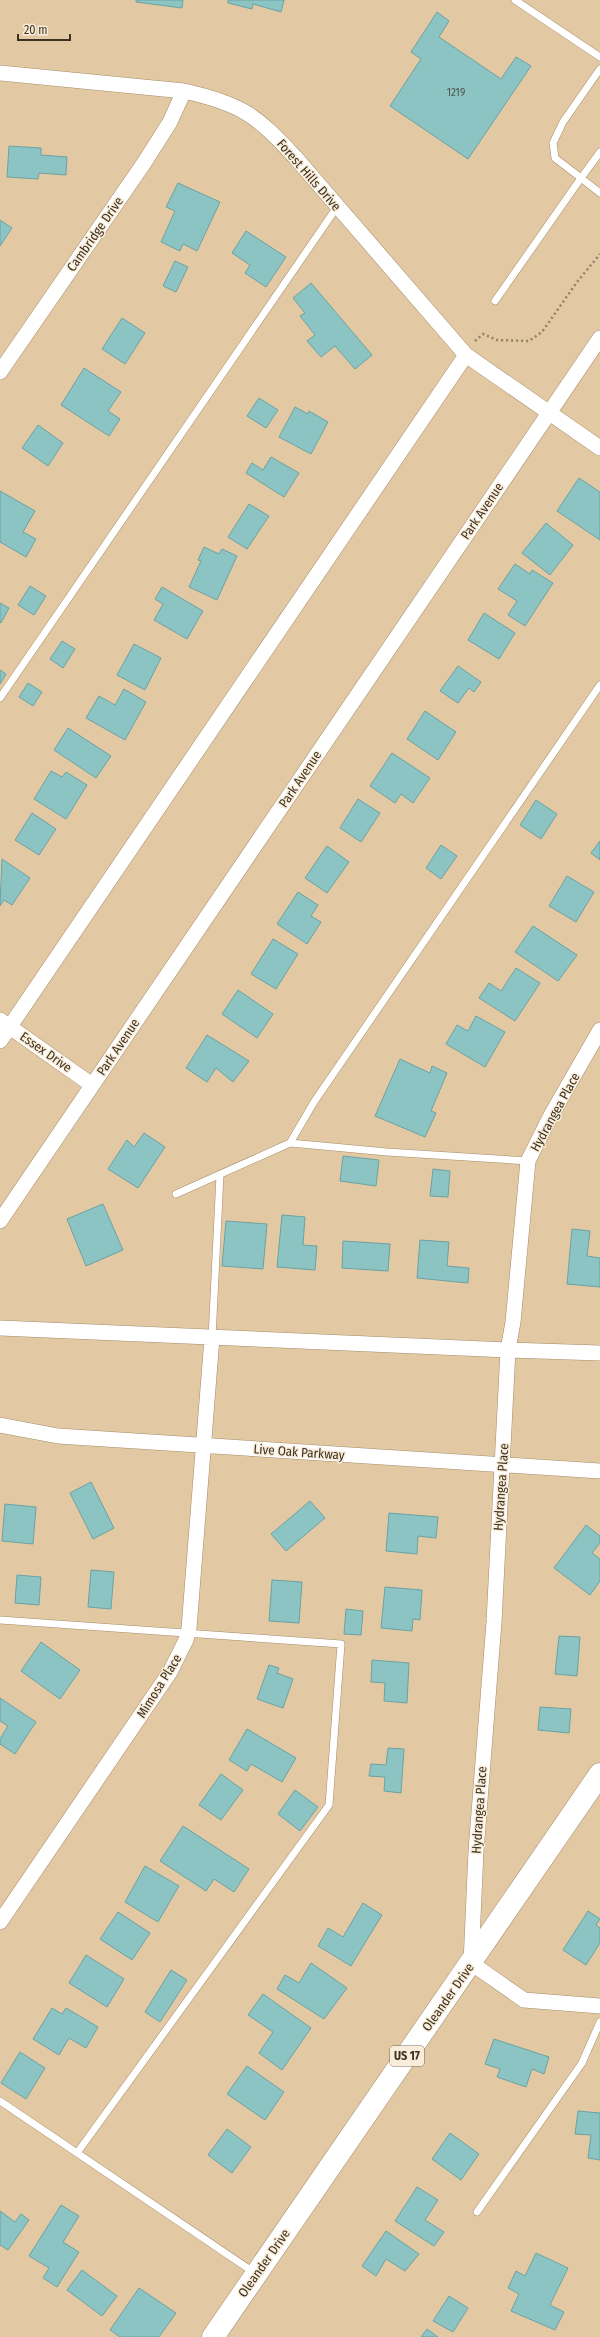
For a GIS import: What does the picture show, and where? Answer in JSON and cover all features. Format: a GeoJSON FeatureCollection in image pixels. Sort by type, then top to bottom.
{"type":"FeatureCollection","features":[{"type":"Feature","properties":{"kind":"main road","name":"Oleander Drive"},"geometry":{"type":"LineString","coordinates":[[214,2337],[600,1774]]}},
{"type":"Feature","properties":{"kind":"street","name":"Forest Hills Drive"},"geometry":{"type":"LineString","coordinates":[[0,73],[184,91],[214,98],[234,106],[259,121],[295,157],[466,354],[600,448]]}},
{"type":"Feature","properties":{"kind":"street","name":"Cambridge Drive"},"geometry":{"type":"LineString","coordinates":[[0,372],[144,163],[170,122],[184,91]]}},
{"type":"Feature","properties":{"kind":"street","name":"Park Avenue"},"geometry":{"type":"LineString","coordinates":[[0,1221],[600,338]]}},
{"type":"Feature","properties":{"kind":"street"},"geometry":{"type":"LineString","coordinates":[[0,1041],[5,1024],[466,354]]}},
{"type":"Feature","properties":{"kind":"street","name":"Essex Drive"},"geometry":{"type":"LineString","coordinates":[[5,1024],[92,1085]]}},
{"type":"Feature","properties":{"kind":"street","name":"Hydrangea Place"},"geometry":{"type":"LineString","coordinates":[[471,1963],[476,1851],[494,1622],[508,1350],[513,1322],[528,1161],[550,1117],[600,1030]]}},
{"type":"Feature","properties":{"kind":"street"},"geometry":{"type":"LineString","coordinates":[[0,1328],[600,1353]]}},
{"type":"Feature","properties":{"kind":"street","name":"Mimosa Place"},"geometry":{"type":"LineString","coordinates":[[0,1922],[179,1657],[188,1632],[212,1338]]}},
{"type":"Feature","properties":{"kind":"street","name":"Live Oak Parkway"},"geometry":{"type":"LineString","coordinates":[[0,1425],[58,1436],[600,1471]]}},
{"type":"Feature","properties":{"kind":"street"},"geometry":{"type":"LineString","coordinates":[[471,1963],[524,2000],[600,2006]]}},
{"type":"Feature","properties":{"kind":"lane"},"geometry":{"type":"LineString","coordinates":[[515,0],[600,57]]}},
{"type":"Feature","properties":{"kind":"lane"},"geometry":{"type":"LineString","coordinates":[[600,69],[563,122],[553,143],[555,158],[600,193]]}},
{"type":"Feature","properties":{"kind":"lane"},"geometry":{"type":"LineString","coordinates":[[495,301],[600,152]]}},
{"type":"Feature","properties":{"kind":"lane"},"geometry":{"type":"LineString","coordinates":[[0,698],[337,207]]}},
{"type":"Feature","properties":{"kind":"lane"},"geometry":{"type":"LineString","coordinates":[[290,1143],[318,1095],[600,685]]}},
{"type":"Feature","properties":{"kind":"lane"},"geometry":{"type":"LineString","coordinates":[[176,1194],[290,1143],[387,1152],[528,1161]]}},
{"type":"Feature","properties":{"kind":"lane"},"geometry":{"type":"LineString","coordinates":[[212,1338],[220,1175]]}},
{"type":"Feature","properties":{"kind":"lane"},"geometry":{"type":"LineString","coordinates":[[0,1620],[188,1632],[341,1644],[329,1805],[77,2153]]}},
{"type":"Feature","properties":{"kind":"lane"},"geometry":{"type":"LineString","coordinates":[[477,2212],[582,2063],[600,2022]]}},
{"type":"Feature","properties":{"kind":"lane"},"geometry":{"type":"LineString","coordinates":[[0,2101],[257,2274]]}},
{"type":"Feature","properties":{"kind":"path"},"geometry":{"type":"LineString","coordinates":[[466,354],[483,334],[497,340],[512,342],[529,341],[542,332],[577,282],[600,254]]}},
{"type":"Feature","properties":{"kind":"building"},"geometry":{"type":"Polygon","coordinates":[[[136,0],[183,0],[182,8],[136,2],[136,0]]]}},
{"type":"Feature","properties":{"kind":"building"},"geometry":{"type":"Polygon","coordinates":[[[228,0],[284,0],[281,12],[253,4],[252,9],[228,3],[228,0]]]}},
{"type":"Feature","properties":{"kind":"building"},"geometry":{"type":"Polygon","coordinates":[[[437,12],[449,21],[439,37],[501,79],[516,57],[531,66],[468,159],[390,106],[421,59],[411,52],[437,12]]]}},
{"type":"Feature","properties":{"kind":"building"},"geometry":{"type":"Polygon","coordinates":[[[9,146],[41,148],[41,155],[67,157],[66,175],[39,173],[38,179],[7,177],[9,146]]]}},
{"type":"Feature","properties":{"kind":"building"},"geometry":{"type":"Polygon","coordinates":[[[178,183],[220,202],[197,251],[183,244],[180,251],[161,242],[175,211],[166,207],[178,183]]]}},
{"type":"Feature","properties":{"kind":"building"},"geometry":{"type":"Polygon","coordinates":[[[0,220],[12,228],[0,246],[0,220]]]}},
{"type":"Feature","properties":{"kind":"building"},"geometry":{"type":"Polygon","coordinates":[[[246,231],[286,257],[266,287],[245,273],[250,265],[232,253],[246,231]]]}},
{"type":"Feature","properties":{"kind":"building"},"geometry":{"type":"Polygon","coordinates":[[[175,261],[188,267],[176,292],[163,286],[175,261]]]}},
{"type":"Feature","properties":{"kind":"building"},"geometry":{"type":"Polygon","coordinates":[[[311,283],[372,355],[355,369],[335,346],[321,357],[307,341],[315,335],[300,316],[305,313],[293,298],[311,283]]]}},
{"type":"Feature","properties":{"kind":"building"},"geometry":{"type":"Polygon","coordinates":[[[122,318],[145,333],[125,364],[102,349],[122,318]]]}},
{"type":"Feature","properties":{"kind":"building"},"geometry":{"type":"Polygon","coordinates":[[[84,368],[121,392],[108,411],[120,419],[109,436],[61,405],[84,368]]]}},
{"type":"Feature","properties":{"kind":"building"},"geometry":{"type":"Polygon","coordinates":[[[259,398],[278,410],[266,428],[247,416],[259,398]]]}},
{"type":"Feature","properties":{"kind":"building"},"geometry":{"type":"Polygon","coordinates":[[[295,407],[308,414],[309,411],[328,422],[311,454],[279,437],[295,407]]]}},
{"type":"Feature","properties":{"kind":"building"},"geometry":{"type":"Polygon","coordinates":[[[38,425],[63,443],[48,466],[22,448],[38,425]]]}},
{"type":"Feature","properties":{"kind":"building"},"geometry":{"type":"Polygon","coordinates":[[[271,457],[299,473],[284,497],[246,473],[252,463],[263,470],[271,457]]]}},
{"type":"Feature","properties":{"kind":"building"},"geometry":{"type":"Polygon","coordinates":[[[579,478],[600,492],[600,540],[557,511],[579,478]]]}},
{"type":"Feature","properties":{"kind":"building"},"geometry":{"type":"Polygon","coordinates":[[[0,491],[35,511],[23,532],[36,539],[26,557],[0,542],[0,491]]]}},
{"type":"Feature","properties":{"kind":"building"},"geometry":{"type":"Polygon","coordinates":[[[249,504],[269,516],[247,549],[228,537],[249,504]]]}},
{"type":"Feature","properties":{"kind":"building"},"geometry":{"type":"Polygon","coordinates":[[[546,523],[573,545],[550,575],[522,553],[546,523]]]}},
{"type":"Feature","properties":{"kind":"building"},"geometry":{"type":"Polygon","coordinates":[[[204,547],[219,554],[222,549],[237,556],[217,600],[189,587],[201,561],[198,560],[204,547]]]}},
{"type":"Feature","properties":{"kind":"building"},"geometry":{"type":"Polygon","coordinates":[[[515,564],[530,574],[532,570],[553,583],[525,626],[508,615],[517,601],[498,589],[515,564]]]}},
{"type":"Feature","properties":{"kind":"building"},"geometry":{"type":"Polygon","coordinates":[[[30,586],[46,596],[34,615],[18,605],[30,586]]]}},
{"type":"Feature","properties":{"kind":"building"},"geometry":{"type":"Polygon","coordinates":[[[162,587],[203,611],[187,639],[154,620],[163,604],[155,599],[162,587]]]}},
{"type":"Feature","properties":{"kind":"building"},"geometry":{"type":"Polygon","coordinates":[[[0,603],[9,608],[1,623],[0,622],[0,603]]]}},
{"type":"Feature","properties":{"kind":"building"},"geometry":{"type":"Polygon","coordinates":[[[484,613],[515,633],[499,659],[468,640],[484,613]]]}},
{"type":"Feature","properties":{"kind":"building"},"geometry":{"type":"Polygon","coordinates":[[[62,641],[75,649],[63,668],[50,659],[62,641]]]}},
{"type":"Feature","properties":{"kind":"building"},"geometry":{"type":"Polygon","coordinates":[[[134,644],[161,658],[145,690],[117,675],[134,644]]]}},
{"type":"Feature","properties":{"kind":"building"},"geometry":{"type":"Polygon","coordinates":[[[458,666],[481,682],[474,692],[469,688],[458,703],[440,691],[458,666]]]}},
{"type":"Feature","properties":{"kind":"building"},"geometry":{"type":"Polygon","coordinates":[[[0,670],[6,674],[0,684],[0,670]]]}},
{"type":"Feature","properties":{"kind":"building"},"geometry":{"type":"Polygon","coordinates":[[[28,683],[42,692],[33,706],[19,697],[28,683]]]}},
{"type":"Feature","properties":{"kind":"building"},"geometry":{"type":"Polygon","coordinates":[[[124,689],[146,702],[125,740],[86,718],[99,696],[115,705],[124,689]]]}},
{"type":"Feature","properties":{"kind":"building"},"geometry":{"type":"Polygon","coordinates":[[[425,711],[456,732],[438,760],[407,739],[425,711]]]}},
{"type":"Feature","properties":{"kind":"building"},"geometry":{"type":"Polygon","coordinates":[[[68,728],[111,756],[96,778],[54,750],[68,728]]]}},
{"type":"Feature","properties":{"kind":"building"},"geometry":{"type":"Polygon","coordinates":[[[392,753],[430,778],[413,803],[401,794],[395,803],[370,786],[392,753]]]}},
{"type":"Feature","properties":{"kind":"building"},"geometry":{"type":"Polygon","coordinates":[[[51,771],[62,777],[66,772],[87,785],[66,819],[34,799],[51,771]]]}},
{"type":"Feature","properties":{"kind":"building"},"geometry":{"type":"Polygon","coordinates":[[[358,799],[380,813],[361,842],[340,828],[358,799]]]}},
{"type":"Feature","properties":{"kind":"building"},"geometry":{"type":"Polygon","coordinates":[[[536,800],[557,814],[541,839],[520,825],[536,800]]]}},
{"type":"Feature","properties":{"kind":"building"},"geometry":{"type":"Polygon","coordinates":[[[32,813],[56,829],[39,855],[15,840],[32,813]]]}},
{"type":"Feature","properties":{"kind":"building"},"geometry":{"type":"Polygon","coordinates":[[[600,841],[600,860],[591,853],[600,841]]]}},
{"type":"Feature","properties":{"kind":"building"},"geometry":{"type":"Polygon","coordinates":[[[441,845],[457,856],[441,879],[426,868],[441,845]]]}},
{"type":"Feature","properties":{"kind":"building"},"geometry":{"type":"Polygon","coordinates":[[[327,846],[349,862],[327,893],[305,878],[327,846]]]}},
{"type":"Feature","properties":{"kind":"building"},"geometry":{"type":"Polygon","coordinates":[[[2,859],[30,878],[12,905],[4,900],[0,906],[2,859]]]}},
{"type":"Feature","properties":{"kind":"building"},"geometry":{"type":"Polygon","coordinates":[[[567,876],[594,892],[576,922],[549,906],[567,876]]]}},
{"type":"Feature","properties":{"kind":"building"},"geometry":{"type":"Polygon","coordinates":[[[298,892],[318,905],[311,916],[321,922],[307,944],[277,924],[298,892]]]}},
{"type":"Feature","properties":{"kind":"building"},"geometry":{"type":"Polygon","coordinates":[[[533,926],[577,955],[558,981],[515,952],[533,926]]]}},
{"type":"Feature","properties":{"kind":"building"},"geometry":{"type":"Polygon","coordinates":[[[273,939],[298,954],[276,989],[251,974],[273,939]]]}},
{"type":"Feature","properties":{"kind":"building"},"geometry":{"type":"Polygon","coordinates":[[[516,968],[540,983],[515,1021],[479,998],[489,983],[501,991],[516,968]]]}},
{"type":"Feature","properties":{"kind":"building"},"geometry":{"type":"Polygon","coordinates":[[[238,990],[273,1014],[257,1038],[222,1014],[238,990]]]}},
{"type":"Feature","properties":{"kind":"building"},"geometry":{"type":"Polygon","coordinates":[[[476,1016],[505,1032],[485,1067],[446,1044],[457,1025],[468,1031],[476,1016]]]}},
{"type":"Feature","properties":{"kind":"building"},"geometry":{"type":"Polygon","coordinates":[[[207,1035],[249,1061],[233,1082],[216,1068],[207,1082],[186,1068],[207,1035]]]}},
{"type":"Feature","properties":{"kind":"building"},"geometry":{"type":"Polygon","coordinates":[[[400,1059],[430,1073],[432,1066],[447,1073],[431,1111],[436,1113],[425,1137],[375,1116],[400,1059]]]}},
{"type":"Feature","properties":{"kind":"building"},"geometry":{"type":"Polygon","coordinates":[[[144,1133],[165,1147],[138,1188],[108,1169],[127,1140],[134,1147],[144,1133]]]}},
{"type":"Feature","properties":{"kind":"building"},"geometry":{"type":"Polygon","coordinates":[[[343,1156],[379,1160],[376,1186],[340,1181],[343,1156]]]}},
{"type":"Feature","properties":{"kind":"building"},"geometry":{"type":"Polygon","coordinates":[[[433,1169],[450,1171],[448,1197],[430,1196],[433,1169]]]}},
{"type":"Feature","properties":{"kind":"building"},"geometry":{"type":"Polygon","coordinates":[[[103,1204],[123,1250],[86,1266],[67,1219],[103,1204]]]}},
{"type":"Feature","properties":{"kind":"building"},"geometry":{"type":"Polygon","coordinates":[[[282,1215],[305,1217],[303,1245],[317,1246],[315,1270],[277,1267],[282,1215]]]}},
{"type":"Feature","properties":{"kind":"building"},"geometry":{"type":"Polygon","coordinates":[[[226,1221],[267,1224],[263,1269],[222,1266],[226,1221]]]}},
{"type":"Feature","properties":{"kind":"building"},"geometry":{"type":"Polygon","coordinates":[[[572,1229],[590,1231],[587,1256],[600,1258],[600,1287],[567,1284],[572,1229]]]}},
{"type":"Feature","properties":{"kind":"building"},"geometry":{"type":"Polygon","coordinates":[[[420,1240],[449,1242],[447,1266],[469,1268],[468,1283],[417,1278],[420,1240]]]}},
{"type":"Feature","properties":{"kind":"building"},"geometry":{"type":"Polygon","coordinates":[[[343,1241],[390,1244],[388,1271],[342,1268],[343,1241]]]}},
{"type":"Feature","properties":{"kind":"building"},"geometry":{"type":"Polygon","coordinates":[[[91,1482],[114,1528],[93,1539],[70,1493],[91,1482]]]}},
{"type":"Feature","properties":{"kind":"building"},"geometry":{"type":"Polygon","coordinates":[[[310,1501],[325,1518],[286,1551],[271,1534],[310,1501]]]}},
{"type":"Feature","properties":{"kind":"building"},"geometry":{"type":"Polygon","coordinates":[[[5,1504],[36,1507],[33,1544],[2,1541],[5,1504]]]}},
{"type":"Feature","properties":{"kind":"building"},"geometry":{"type":"Polygon","coordinates":[[[389,1513],[438,1517],[436,1538],[418,1536],[417,1554],[386,1551],[389,1513]]]}},
{"type":"Feature","properties":{"kind":"building"},"geometry":{"type":"Polygon","coordinates":[[[586,1525],[600,1536],[600,1543],[592,1553],[600,1559],[600,1581],[590,1595],[554,1568],[586,1525]]]}},
{"type":"Feature","properties":{"kind":"building"},"geometry":{"type":"Polygon","coordinates":[[[91,1570],[114,1572],[111,1609],[88,1607],[91,1570]]]}},
{"type":"Feature","properties":{"kind":"building"},"geometry":{"type":"Polygon","coordinates":[[[17,1575],[41,1577],[39,1605],[15,1603],[17,1575]]]}},
{"type":"Feature","properties":{"kind":"building"},"geometry":{"type":"Polygon","coordinates":[[[272,1580],[302,1582],[299,1623],[269,1621],[272,1580]]]}},
{"type":"Feature","properties":{"kind":"building"},"geometry":{"type":"Polygon","coordinates":[[[385,1587],[422,1590],[420,1620],[413,1619],[412,1631],[381,1628],[385,1587]]]}},
{"type":"Feature","properties":{"kind":"building"},"geometry":{"type":"Polygon","coordinates":[[[346,1609],[363,1611],[361,1635],[344,1634],[346,1609]]]}},
{"type":"Feature","properties":{"kind":"building"},"geometry":{"type":"Polygon","coordinates":[[[559,1636],[580,1637],[577,1676],[555,1674],[559,1636]]]}},
{"type":"Feature","properties":{"kind":"building"},"geometry":{"type":"Polygon","coordinates":[[[41,1642],[80,1670],[60,1699],[21,1671],[41,1642]]]}},
{"type":"Feature","properties":{"kind":"building"},"geometry":{"type":"Polygon","coordinates":[[[372,1660],[409,1663],[407,1703],[384,1701],[385,1683],[371,1682],[372,1660]]]}},
{"type":"Feature","properties":{"kind":"building"},"geometry":{"type":"Polygon","coordinates":[[[269,1665],[279,1668],[277,1673],[293,1679],[283,1708],[257,1699],[269,1665]]]}},
{"type":"Feature","properties":{"kind":"building"},"geometry":{"type":"Polygon","coordinates":[[[0,1698],[36,1722],[15,1754],[0,1744],[0,1739],[8,1726],[0,1721],[0,1698]]]}},
{"type":"Feature","properties":{"kind":"building"},"geometry":{"type":"Polygon","coordinates":[[[540,1707],[571,1709],[569,1733],[538,1730],[540,1707]]]}},
{"type":"Feature","properties":{"kind":"building"},"geometry":{"type":"Polygon","coordinates":[[[247,1729],[296,1758],[282,1782],[251,1764],[247,1771],[229,1760],[247,1729]]]}},
{"type":"Feature","properties":{"kind":"building"},"geometry":{"type":"Polygon","coordinates":[[[388,1748],[404,1749],[401,1793],[384,1791],[385,1777],[369,1776],[371,1764],[386,1765],[388,1748]]]}},
{"type":"Feature","properties":{"kind":"building"},"geometry":{"type":"Polygon","coordinates":[[[221,1774],[243,1790],[221,1820],[199,1805],[221,1774]]]}},
{"type":"Feature","properties":{"kind":"building"},"geometry":{"type":"Polygon","coordinates":[[[295,1790],[318,1807],[300,1831],[278,1814],[295,1790]]]}},
{"type":"Feature","properties":{"kind":"building"},"geometry":{"type":"Polygon","coordinates":[[[183,1826],[249,1869],[234,1892],[214,1879],[206,1891],[160,1861],[183,1826]]]}},
{"type":"Feature","properties":{"kind":"building"},"geometry":{"type":"Polygon","coordinates":[[[145,1866],[179,1886],[158,1922],[125,1902],[145,1866]]]}},
{"type":"Feature","properties":{"kind":"building"},"geometry":{"type":"Polygon","coordinates":[[[363,1903],[382,1915],[351,1966],[318,1946],[328,1928],[343,1937],[363,1903]]]}},
{"type":"Feature","properties":{"kind":"building"},"geometry":{"type":"Polygon","coordinates":[[[588,1911],[600,1919],[596,1925],[600,1928],[600,1943],[586,1965],[563,1950],[588,1911]]]}},
{"type":"Feature","properties":{"kind":"building"},"geometry":{"type":"Polygon","coordinates":[[[118,1912],[150,1933],[132,1960],[100,1939],[118,1912]]]}},
{"type":"Feature","properties":{"kind":"building"},"geometry":{"type":"Polygon","coordinates":[[[86,1955],[124,1979],[107,2007],[69,1983],[86,1955]]]}},
{"type":"Feature","properties":{"kind":"building"},"geometry":{"type":"Polygon","coordinates":[[[311,1963],[347,1988],[324,2019],[277,1989],[285,1975],[299,1983],[311,1963]]]}},
{"type":"Feature","properties":{"kind":"building"},"geometry":{"type":"Polygon","coordinates":[[[171,1970],[187,1980],[160,2022],[145,2012],[171,1970]]]}},
{"type":"Feature","properties":{"kind":"building"},"geometry":{"type":"Polygon","coordinates":[[[263,1994],[311,2028],[282,2070],[259,2053],[273,2032],[248,2015],[263,1994]]]}},
{"type":"Feature","properties":{"kind":"building"},"geometry":{"type":"Polygon","coordinates":[[[52,2008],[62,2014],[66,2008],[98,2027],[86,2048],[69,2038],[59,2055],[33,2039],[52,2008]]]}},
{"type":"Feature","properties":{"kind":"building"},"geometry":{"type":"Polygon","coordinates":[[[494,2039],[549,2057],[544,2074],[532,2069],[526,2087],[497,2077],[500,2069],[485,2064],[494,2039]]]}},
{"type":"Feature","properties":{"kind":"building"},"geometry":{"type":"Polygon","coordinates":[[[20,2052],[45,2068],[26,2099],[1,2083],[20,2052]]]}},
{"type":"Feature","properties":{"kind":"building"},"geometry":{"type":"Polygon","coordinates":[[[247,2066],[284,2092],[265,2120],[227,2094],[247,2066]]]}},
{"type":"Feature","properties":{"kind":"building"},"geometry":{"type":"Polygon","coordinates":[[[578,2111],[600,2113],[600,2160],[588,2158],[591,2135],[575,2134],[578,2111]]]}},
{"type":"Feature","properties":{"kind":"building"},"geometry":{"type":"Polygon","coordinates":[[[227,2129],[251,2147],[232,2173],[208,2155],[227,2129]]]}},
{"type":"Feature","properties":{"kind":"building"},"geometry":{"type":"Polygon","coordinates":[[[450,2133],[479,2154],[461,2180],[432,2159],[450,2133]]]}},
{"type":"Feature","properties":{"kind":"building"},"geometry":{"type":"Polygon","coordinates":[[[417,2187],[438,2200],[425,2220],[444,2232],[434,2246],[395,2221],[417,2187]]]}},
{"type":"Feature","properties":{"kind":"building"},"geometry":{"type":"Polygon","coordinates":[[[61,2205],[79,2216],[63,2242],[79,2252],[57,2287],[43,2278],[49,2268],[29,2256],[61,2205]]]}},
{"type":"Feature","properties":{"kind":"building"},"geometry":{"type":"Polygon","coordinates":[[[0,2211],[15,2222],[21,2214],[29,2220],[8,2250],[0,2245],[0,2211]]]}},
{"type":"Feature","properties":{"kind":"building"},"geometry":{"type":"Polygon","coordinates":[[[386,2231],[419,2254],[405,2271],[386,2259],[376,2276],[362,2266],[386,2231]]]}},
{"type":"Feature","properties":{"kind":"building"},"geometry":{"type":"Polygon","coordinates":[[[536,2253],[568,2268],[550,2305],[564,2312],[555,2330],[511,2311],[519,2294],[508,2288],[516,2271],[525,2276],[536,2253]]]}},
{"type":"Feature","properties":{"kind":"building"},"geometry":{"type":"Polygon","coordinates":[[[82,2270],[117,2296],[102,2316],[67,2290],[82,2270]]]}},
{"type":"Feature","properties":{"kind":"building"},"geometry":{"type":"Polygon","coordinates":[[[139,2288],[176,2313],[159,2337],[120,2337],[110,2330],[139,2288]]]}},
{"type":"Feature","properties":{"kind":"building"},"geometry":{"type":"Polygon","coordinates":[[[449,2296],[468,2308],[453,2332],[433,2321],[449,2296]]]}},
{"type":"Feature","properties":{"kind":"building"},"geometry":{"type":"Polygon","coordinates":[[[427,2329],[438,2337],[421,2337],[427,2329]]]}}]}
